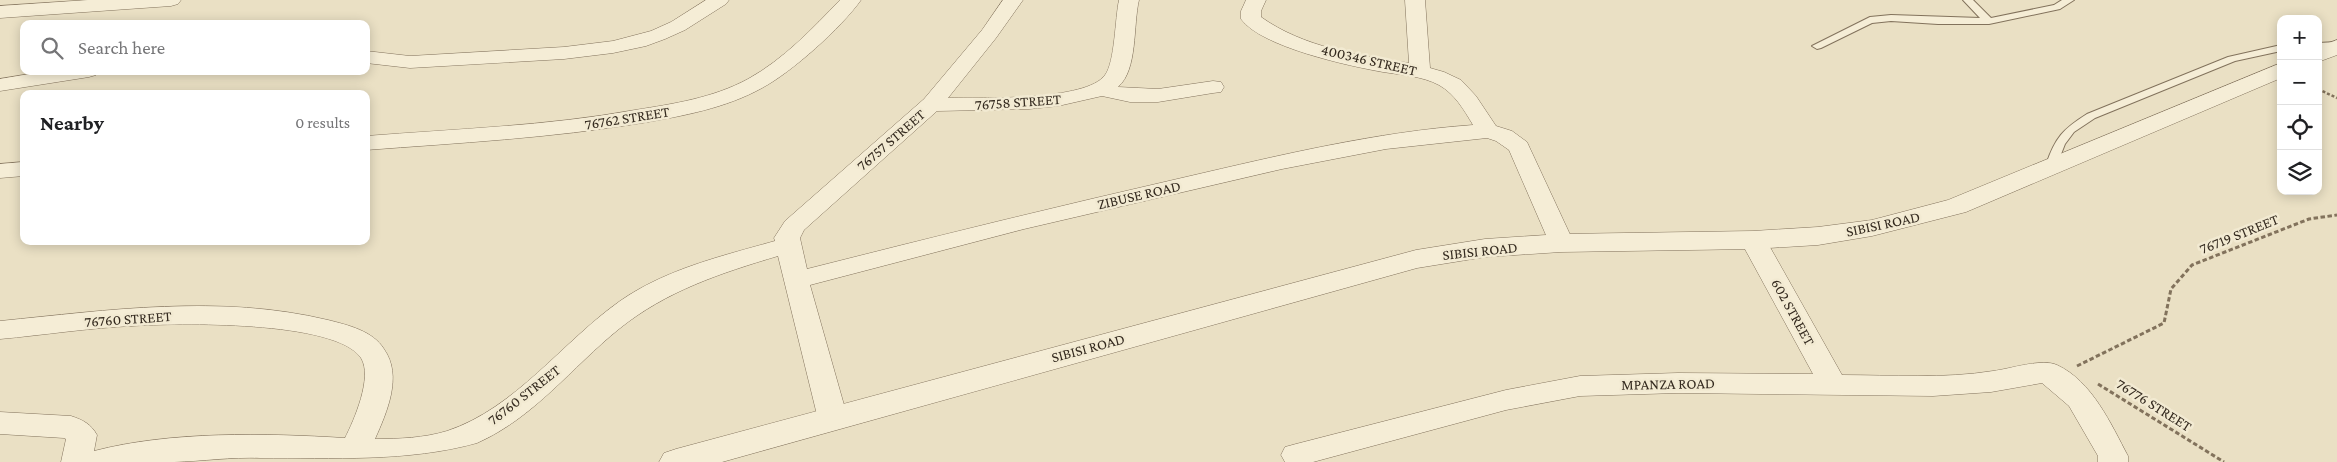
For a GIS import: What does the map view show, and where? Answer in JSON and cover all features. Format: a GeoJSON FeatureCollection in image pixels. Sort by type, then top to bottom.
{"type":"FeatureCollection","features":[{"type":"Feature","properties":{"kind":"street"},"geometry":{"type":"LineString","coordinates":[[0,12],[171,0]]}},
{"type":"Feature","properties":{"kind":"street"},"geometry":{"type":"LineString","coordinates":[[370,57],[410,62],[438,61],[564,53],[613,47],[639,42],[658,35],[692,18],[719,0]]}},
{"type":"Feature","properties":{"kind":"street","name":"76762 STREET"},"geometry":{"type":"LineString","coordinates":[[370,143],[604,123],[677,110],[722,98],[754,84],[771,74],[852,0]]}},
{"type":"Feature","properties":{"kind":"street","name":"76757 STREET"},"geometry":{"type":"LineString","coordinates":[[788,245],[790,231],[798,221],[932,104],[989,34],[1013,0]]}},
{"type":"Feature","properties":{"kind":"street"},"geometry":{"type":"LineString","coordinates":[[1103,90],[1110,85],[1118,71],[1129,0]]}},
{"type":"Feature","properties":{"kind":"street","name":"400346 STREET"},"geometry":{"type":"LineString","coordinates":[[1256,0],[1251,11],[1251,19],[1272,33],[1359,61],[1439,77],[1455,86],[1488,131]]}},
{"type":"Feature","properties":{"kind":"street"},"geometry":{"type":"LineString","coordinates":[[1414,0],[1420,72]]}},
{"type":"Feature","properties":{"kind":"street"},"geometry":{"type":"LineString","coordinates":[[2322,53],[2337,46]]}},
{"type":"Feature","properties":{"kind":"street","name":"SIBISI ROAD"},"geometry":{"type":"LineString","coordinates":[[676,462],[1416,259],[1485,248],[1562,244],[1753,240],[1818,236],[1872,228],[1920,217],[1957,206],[2277,72]]}},
{"type":"Feature","properties":{"kind":"street"},"geometry":{"type":"LineString","coordinates":[[0,85],[64,75]]}},
{"type":"Feature","properties":{"kind":"street","name":"76758 STREET"},"geometry":{"type":"LineString","coordinates":[[932,104],[1025,103],[1069,98],[1103,90],[1123,96],[1148,97],[1179,94],[1213,87]]}},
{"type":"Feature","properties":{"kind":"street","name":"ZIBUSE ROAD"},"geometry":{"type":"LineString","coordinates":[[796,280],[1022,222],[1282,162],[1386,142],[1446,134],[1488,131],[1504,136],[1520,147],[1562,244]]}},
{"type":"Feature","properties":{"kind":"street"},"geometry":{"type":"LineString","coordinates":[[0,171],[20,169]]}},
{"type":"Feature","properties":{"kind":"street","name":"602 STREET"},"geometry":{"type":"LineString","coordinates":[[1753,240],[1833,385]]}},
{"type":"Feature","properties":{"kind":"street"},"geometry":{"type":"LineString","coordinates":[[788,245],[833,419]]}},
{"type":"Feature","properties":{"kind":"street","name":"76760 STREET"},"geometry":{"type":"LineString","coordinates":[[0,330],[173,315],[266,320],[332,328],[355,338],[366,346],[373,353],[378,370],[377,390],[370,416],[355,450],[388,451],[422,447],[465,436],[493,422],[543,382],[608,324],[662,288],[700,271],[788,245]]}},
{"type":"Feature","properties":{"kind":"street"},"geometry":{"type":"LineString","coordinates":[[2060,370],[2067,386],[2080,399],[2113,456],[2113,462]]}},
{"type":"Feature","properties":{"kind":"street","name":"MPANZA ROAD"},"geometry":{"type":"LineString","coordinates":[[1296,455],[1506,400],[1580,386],[1678,383],[1933,386],[1991,382],[2060,370]]}},
{"type":"Feature","properties":{"kind":"street"},"geometry":{"type":"LineString","coordinates":[[0,423],[71,426],[82,436],[76,462]]}},
{"type":"Feature","properties":{"kind":"street"},"geometry":{"type":"LineString","coordinates":[[96,462],[160,452],[218,447],[305,446],[355,450]]}},
{"type":"Feature","properties":{"kind":"lane"},"geometry":{"type":"LineString","coordinates":[[1968,0],[1989,21]]}},
{"type":"Feature","properties":{"kind":"lane"},"geometry":{"type":"LineString","coordinates":[[1817,46],[1870,20],[1891,18],[1938,22],[1989,21],[2057,7],[2069,0]]}},
{"type":"Feature","properties":{"kind":"lane"},"geometry":{"type":"LineString","coordinates":[[2322,46],[2337,46]]}},
{"type":"Feature","properties":{"kind":"lane"},"geometry":{"type":"LineString","coordinates":[[2052,165],[2059,144],[2070,130],[2092,116],[2232,59],[2277,49]]}},
{"type":"Feature","properties":{"kind":"path"},"geometry":{"type":"LineString","coordinates":[[2322,91],[2337,98]]}},
{"type":"Feature","properties":{"kind":"path","name":"76719 STREET"},"geometry":{"type":"LineString","coordinates":[[2060,370],[2164,323],[2171,289],[2192,265],[2309,219],[2337,215]]}},
{"type":"Feature","properties":{"kind":"path"},"geometry":{"type":"LineString","coordinates":[[2060,370],[2081,373]]}},
{"type":"Feature","properties":{"kind":"path","name":"76776 STREET"},"geometry":{"type":"LineString","coordinates":[[2089,378],[2224,462]]}}]}
